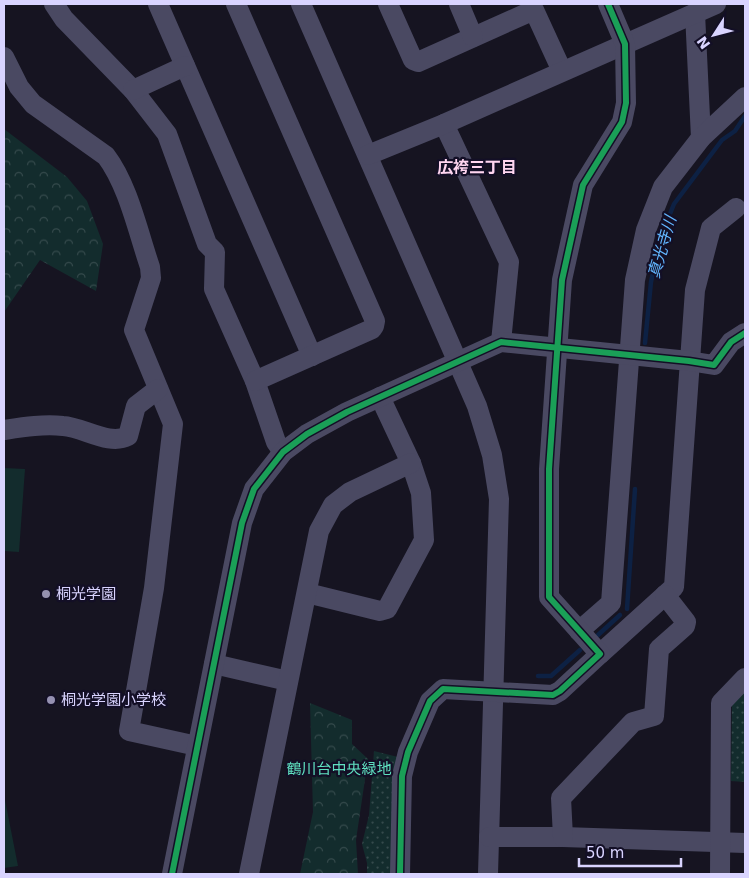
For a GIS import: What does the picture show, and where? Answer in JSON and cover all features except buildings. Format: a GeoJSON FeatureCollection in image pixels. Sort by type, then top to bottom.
{"type":"FeatureCollection","features":[{"type":"Feature","properties":{"kind":"street"},"geometry":{"type":"LineString","coordinates":[[54,4],[64,19],[133,90],[167,134],[207,244],[215,252],[214,289],[255,381],[276,442],[283,452]]}},
{"type":"Feature","properties":{"kind":"street"},"geometry":{"type":"LineString","coordinates":[[158,4],[312,356]]}},
{"type":"Feature","properties":{"kind":"street"},"geometry":{"type":"LineString","coordinates":[[236,4],[375,321],[372,329],[255,381]]}},
{"type":"Feature","properties":{"kind":"street"},"geometry":{"type":"LineString","coordinates":[[301,4],[477,406],[492,455],[499,499],[488,874]]}},
{"type":"Feature","properties":{"kind":"street"},"geometry":{"type":"LineString","coordinates":[[388,4],[412,60],[418,62],[533,7],[562,71]]}},
{"type":"Feature","properties":{"kind":"street"},"geometry":{"type":"LineString","coordinates":[[459,4],[473,37]]}},
{"type":"Feature","properties":{"kind":"street"},"geometry":{"type":"LineString","coordinates":[[600,654],[549,597],[549,469],[562,280],[583,185],[622,122],[626,103],[625,44],[608,4]]}},
{"type":"Feature","properties":{"kind":"street"},"geometry":{"type":"LineString","coordinates":[[368,155],[444,124],[716,4]]}},
{"type":"Feature","properties":{"kind":"street"},"geometry":{"type":"LineString","coordinates":[[696,13],[701,138]]}},
{"type":"Feature","properties":{"kind":"street"},"geometry":{"type":"LineString","coordinates":[[4,57],[19,87],[32,104],[106,156],[117,172],[150,267],[151,278],[134,330],[172,424],[154,588],[129,731],[197,746]]}},
{"type":"Feature","properties":{"kind":"street"},"geometry":{"type":"LineString","coordinates":[[133,90],[185,66]]}},
{"type":"Feature","properties":{"kind":"street"},"geometry":{"type":"LineString","coordinates":[[579,630],[611,603],[634,280],[646,230],[663,187],[701,138],[745,97]]}},
{"type":"Feature","properties":{"kind":"street"},"geometry":{"type":"LineString","coordinates":[[444,124],[509,262],[501,342]]}},
{"type":"Feature","properties":{"kind":"street"},"geometry":{"type":"LineString","coordinates":[[400,874],[402,776],[408,752],[430,701],[443,689],[553,695],[560,692],[674,587],[695,290],[711,228],[742,210]]}},
{"type":"Feature","properties":{"kind":"street"},"geometry":{"type":"LineString","coordinates":[[172,874],[242,523],[254,489],[283,452],[308,434],[347,412],[501,342],[714,365],[731,342],[745,333]]}},
{"type":"Feature","properties":{"kind":"street"},"geometry":{"type":"LineString","coordinates":[[4,430],[41,425],[66,426],[123,439],[128,436],[136,406],[158,389]]}},
{"type":"Feature","properties":{"kind":"street"},"geometry":{"type":"LineString","coordinates":[[307,593],[380,611],[387,610],[424,540],[422,493],[411,463],[380,397]]}},
{"type":"Feature","properties":{"kind":"street"},"geometry":{"type":"LineString","coordinates":[[249,874],[319,530],[333,505],[350,492],[411,463]]}},
{"type":"Feature","properties":{"kind":"street"},"geometry":{"type":"LineString","coordinates":[[563,837],[561,798],[633,722],[654,716],[659,649],[685,626],[686,622],[665,595]]}},
{"type":"Feature","properties":{"kind":"street"},"geometry":{"type":"LineString","coordinates":[[214,664],[288,681]]}},
{"type":"Feature","properties":{"kind":"street"},"geometry":{"type":"LineString","coordinates":[[720,874],[721,703],[745,678]]}},
{"type":"Feature","properties":{"kind":"street"},"geometry":{"type":"LineString","coordinates":[[489,837],[563,837],[745,843]]}},
{"type":"Feature","properties":{"kind":"green space"},"geometry":{"type":"Polygon","coordinates":[[[4,129],[67,177],[87,201],[103,244],[96,291],[40,260],[4,312],[4,129]]]}},
{"type":"Feature","properties":{"kind":"green space"},"geometry":{"type":"Polygon","coordinates":[[[4,468],[25,469],[19,552],[4,551],[4,468]]]}},
{"type":"Feature","properties":{"kind":"green space"},"geometry":{"type":"Polygon","coordinates":[[[745,687],[745,782],[731,781],[732,700],[745,687]]]}},
{"type":"Feature","properties":{"kind":"green space","name":"鶴川台中央緑地"},"geometry":{"type":"Polygon","coordinates":[[[310,703],[352,720],[352,744],[368,759],[356,840],[358,874],[300,874],[313,812],[310,703]]]}},
{"type":"Feature","properties":{"kind":"green space"},"geometry":{"type":"Polygon","coordinates":[[[374,751],[398,757],[393,874],[367,874],[367,863],[362,844],[369,815],[374,751]]]}},
{"type":"Feature","properties":{"kind":"green space"},"geometry":{"type":"Polygon","coordinates":[[[4,795],[18,866],[4,868],[4,795]]]}},
{"type":"Feature","properties":{"kind":"waterway","name":"真光寺川"},"geometry":{"type":"LineString","coordinates":[[645,343],[651,282],[661,236],[674,204],[722,140],[735,131],[745,116]]}},
{"type":"Feature","properties":{"kind":"waterway","name":"真光寺川"},"geometry":{"type":"LineString","coordinates":[[627,609],[635,489]]}},
{"type":"Feature","properties":{"kind":"waterway","name":"真光寺川"},"geometry":{"type":"LineString","coordinates":[[598,635],[620,615]]}},
{"type":"Feature","properties":{"kind":"waterway","name":"真光寺川"},"geometry":{"type":"LineString","coordinates":[[538,676],[551,676],[580,650]]}},
{"type":"Feature","properties":{"kind":"cycle path"},"geometry":{"type":"LineString","coordinates":[[400,874],[402,776],[408,752],[430,701],[443,689],[553,695],[560,691],[600,654],[549,597],[549,469],[562,280],[583,185],[622,122],[626,103],[625,44],[608,4]]}},
{"type":"Feature","properties":{"kind":"cycle path"},"geometry":{"type":"LineString","coordinates":[[172,874],[242,523],[254,489],[283,452],[307,434],[347,412],[501,342],[714,365],[731,342],[745,333]]}},
{"type":"Feature","properties":{"kind":"place","name":"桐光学園"},"geometry":{"type":"Point","coordinates":[46,594]}},
{"type":"Feature","properties":{"kind":"place","name":"桐光学園小学校"},"geometry":{"type":"Point","coordinates":[51,700]}},
{"type":"Feature","properties":{"kind":"district","name":"広袴三丁目"},"geometry":{"type":"Point","coordinates":[477,167]}}]}
